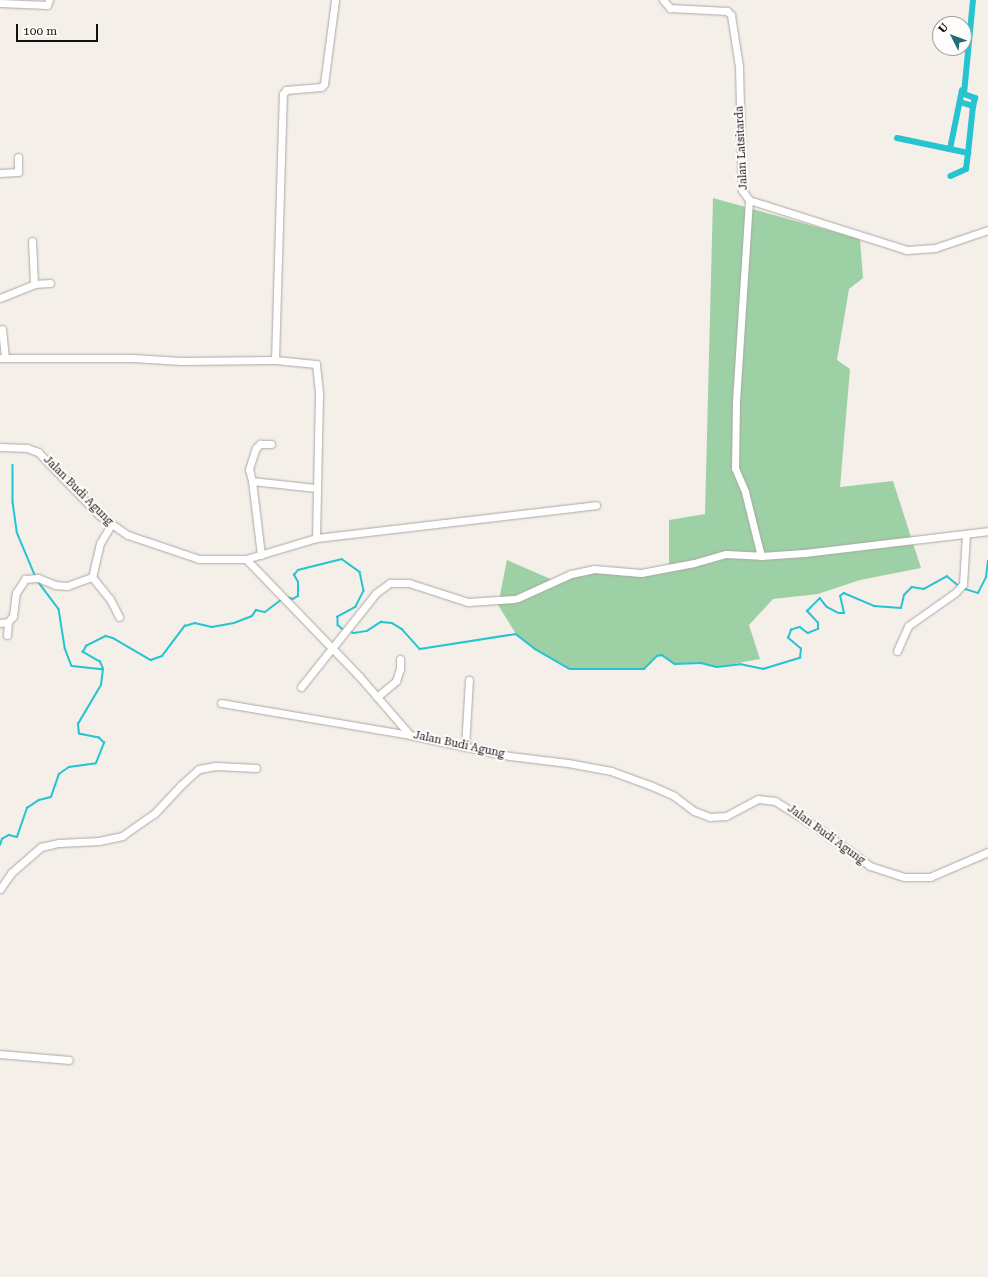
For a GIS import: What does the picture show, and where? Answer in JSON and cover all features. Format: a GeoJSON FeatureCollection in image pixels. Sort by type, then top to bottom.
{"type":"FeatureCollection","features":[{"type":"Feature","properties":{"kind":"street"},"geometry":{"type":"LineString","coordinates":[[0,3],[47,5],[49,0]]}},
{"type":"Feature","properties":{"kind":"street"},"geometry":{"type":"LineString","coordinates":[[275,360],[283,94],[286,90],[321,87],[324,84],[335,0]]}},
{"type":"Feature","properties":{"kind":"street","name":"Jalan Latsitarda"},"geometry":{"type":"LineString","coordinates":[[664,0],[670,8],[727,11],[731,15],[739,66],[742,190],[749,200],[906,250],[935,248],[988,230]]}},
{"type":"Feature","properties":{"kind":"street"},"geometry":{"type":"LineString","coordinates":[[0,173],[16,173],[19,169],[18,157]]}},
{"type":"Feature","properties":{"kind":"street"},"geometry":{"type":"LineString","coordinates":[[749,200],[736,400],[735,468],[745,492],[760,556]]}},
{"type":"Feature","properties":{"kind":"street"},"geometry":{"type":"LineString","coordinates":[[32,241],[34,284]]}},
{"type":"Feature","properties":{"kind":"street"},"geometry":{"type":"LineString","coordinates":[[0,298],[34,284],[50,283]]}},
{"type":"Feature","properties":{"kind":"street"},"geometry":{"type":"LineString","coordinates":[[2,328],[2,358],[133,358],[181,362],[275,360],[312,363],[318,366],[316,538]]}},
{"type":"Feature","properties":{"kind":"street"},"geometry":{"type":"LineString","coordinates":[[261,555],[252,481],[249,469],[256,448],[260,444],[270,444]]}},
{"type":"Feature","properties":{"kind":"street","name":"Jalan Budi Agung"},"geometry":{"type":"LineString","coordinates":[[0,446],[27,448],[38,452],[111,525],[140,541],[199,559],[246,559],[334,648],[410,735],[465,747],[617,773],[674,796],[694,811],[710,817],[726,816],[758,799],[775,801],[818,828],[857,858],[890,874],[904,877],[930,877],[988,852]]}},
{"type":"Feature","properties":{"kind":"street"},"geometry":{"type":"LineString","coordinates":[[252,481],[316,488]]}},
{"type":"Feature","properties":{"kind":"street"},"geometry":{"type":"LineString","coordinates":[[246,559],[316,538],[596,505]]}},
{"type":"Feature","properties":{"kind":"street"},"geometry":{"type":"LineString","coordinates":[[92,577],[100,543],[111,525]]}},
{"type":"Feature","properties":{"kind":"street"},"geometry":{"type":"LineString","coordinates":[[301,687],[381,588],[393,582],[419,586],[468,602],[516,599],[580,572],[594,569],[641,573],[694,564],[726,554],[760,556],[966,535],[988,531]]}},
{"type":"Feature","properties":{"kind":"street"},"geometry":{"type":"LineString","coordinates":[[897,651],[908,626],[961,587],[966,535]]}},
{"type":"Feature","properties":{"kind":"street"},"geometry":{"type":"LineString","coordinates":[[7,635],[8,622],[14,614],[18,586],[25,580],[36,578],[55,585],[67,586],[92,577]]}},
{"type":"Feature","properties":{"kind":"street"},"geometry":{"type":"LineString","coordinates":[[92,577],[110,599],[119,617]]}},
{"type":"Feature","properties":{"kind":"street"},"geometry":{"type":"LineString","coordinates":[[0,624],[8,622]]}},
{"type":"Feature","properties":{"kind":"street"},"geometry":{"type":"LineString","coordinates":[[377,697],[396,681],[400,670],[400,659]]}},
{"type":"Feature","properties":{"kind":"street"},"geometry":{"type":"LineString","coordinates":[[465,747],[469,680]]}},
{"type":"Feature","properties":{"kind":"street"},"geometry":{"type":"LineString","coordinates":[[221,703],[410,735]]}},
{"type":"Feature","properties":{"kind":"street"},"geometry":{"type":"LineString","coordinates":[[0,889],[11,873],[41,847],[60,843],[98,841],[122,836],[154,814],[181,785],[199,769],[216,766],[256,768]]}},
{"type":"Feature","properties":{"kind":"street"},"geometry":{"type":"LineString","coordinates":[[0,1054],[68,1060]]}},
{"type":"Feature","properties":{"kind":"green space"},"geometry":{"type":"Polygon","coordinates":[[[713,198],[860,239],[863,278],[849,289],[837,360],[850,369],[840,487],[893,481],[921,568],[860,580],[818,594],[773,599],[749,625],[760,659],[717,667],[701,663],[675,664],[662,655],[657,656],[644,669],[570,669],[535,649],[516,634],[498,605],[507,560],[555,581],[588,567],[623,576],[669,569],[669,520],[705,514],[713,198]]]}},
{"type":"Feature","properties":{"kind":"waterway"},"geometry":{"type":"LineString","coordinates":[[973,0],[964,94],[975,98],[973,106]]}},
{"type":"Feature","properties":{"kind":"waterway"},"geometry":{"type":"LineString","coordinates":[[950,149],[962,90]]}},
{"type":"Feature","properties":{"kind":"waterway"},"geometry":{"type":"LineString","coordinates":[[960,102],[973,106],[968,153]]}},
{"type":"Feature","properties":{"kind":"waterway"},"geometry":{"type":"LineString","coordinates":[[897,138],[968,153],[966,169],[950,176]]}},
{"type":"Feature","properties":{"kind":"waterway"},"geometry":{"type":"LineString","coordinates":[[13,465],[13,502],[17,532],[35,575]]}},
{"type":"Feature","properties":{"kind":"waterway"},"geometry":{"type":"LineString","coordinates":[[287,597],[293,599],[298,596],[298,582],[294,575],[298,570],[342,559],[360,572],[364,591],[356,607],[338,617],[338,625],[344,630]]}},
{"type":"Feature","properties":{"kind":"waterway"},"geometry":{"type":"LineString","coordinates":[[962,588],[978,593],[986,577],[988,561]]}},
{"type":"Feature","properties":{"kind":"waterway"},"geometry":{"type":"LineString","coordinates":[[348,631],[354,633],[367,631],[381,622],[392,623],[402,629],[420,649],[516,634],[535,649],[570,669],[644,669],[657,656],[662,655],[675,664],[701,663],[717,667],[740,664],[763,669],[800,658],[801,649],[788,638],[791,630],[796,628],[800,627],[808,633],[818,629],[818,623],[807,611],[820,598],[827,607],[839,613],[844,613],[840,596],[844,593],[874,606],[901,608],[904,595],[912,587],[924,589],[947,576],[959,586]]}},
{"type":"Feature","properties":{"kind":"waterway"},"geometry":{"type":"LineString","coordinates":[[37,580],[59,609],[65,648],[72,666],[102,669]]}},
{"type":"Feature","properties":{"kind":"waterway"},"geometry":{"type":"LineString","coordinates":[[0,845],[2,839],[9,835],[17,837],[27,808],[39,800],[51,797],[59,774],[69,767],[96,763],[104,743],[99,738],[79,734],[78,724],[101,685],[103,669],[100,662],[83,652],[86,646],[106,636],[113,638],[151,660],[162,656],[185,626],[195,623],[212,627],[234,623],[252,616],[256,610],[265,612],[282,599]]}}]}
